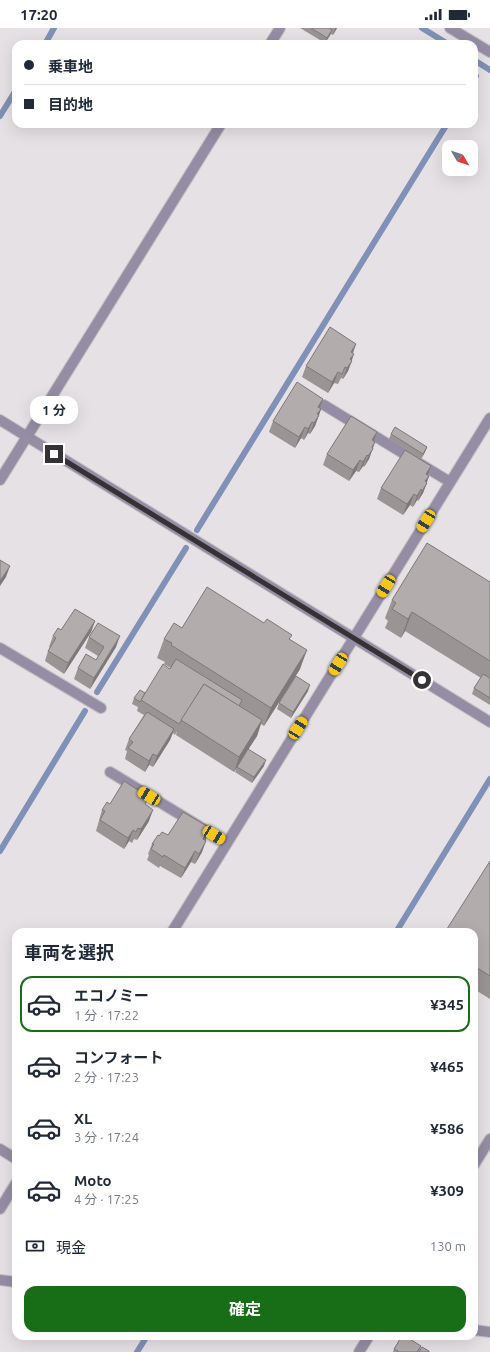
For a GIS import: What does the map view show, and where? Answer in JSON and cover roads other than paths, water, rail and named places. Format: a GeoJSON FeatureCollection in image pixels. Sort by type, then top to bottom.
{"type":"FeatureCollection","features":[{"type":"Feature","properties":{"kind":"street"},"geometry":{"type":"LineString","coordinates":[[272,40],[280,28]]}},
{"type":"Feature","properties":{"kind":"street"},"geometry":{"type":"LineString","coordinates":[[450,28],[470,40]]}},
{"type":"Feature","properties":{"kind":"street"},"geometry":{"type":"LineString","coordinates":[[478,45],[490,52]]}},
{"type":"Feature","properties":{"kind":"street"},"geometry":{"type":"LineString","coordinates":[[0,480],[219,128]]}},
{"type":"Feature","properties":{"kind":"street"},"geometry":{"type":"LineString","coordinates":[[324,405],[450,482]]}},
{"type":"Feature","properties":{"kind":"street"},"geometry":{"type":"LineString","coordinates":[[174,928],[490,418]]}},
{"type":"Feature","properties":{"kind":"street"},"geometry":{"type":"LineString","coordinates":[[0,420],[490,722]]}},
{"type":"Feature","properties":{"kind":"street"},"geometry":{"type":"LineString","coordinates":[[0,648],[101,708]]}},
{"type":"Feature","properties":{"kind":"street"},"geometry":{"type":"LineString","coordinates":[[110,772],[227,842]]}},
{"type":"Feature","properties":{"kind":"street"},"geometry":{"type":"LineString","coordinates":[[478,1158],[490,1139]]}},
{"type":"Feature","properties":{"kind":"street"},"geometry":{"type":"LineString","coordinates":[[0,1149],[12,1156]]}},
{"type":"Feature","properties":{"kind":"street"},"geometry":{"type":"LineString","coordinates":[[0,1209],[12,1190]]}},
{"type":"Feature","properties":{"kind":"street"},"geometry":{"type":"LineString","coordinates":[[0,1280],[12,1282]]}},
{"type":"Feature","properties":{"kind":"street"},"geometry":{"type":"LineString","coordinates":[[478,1330],[490,1332]]}},
{"type":"Feature","properties":{"kind":"street"},"geometry":{"type":"LineString","coordinates":[[359,1352],[366,1340]]}},
{"type":"Feature","properties":{"kind":"waterway"},"geometry":{"type":"LineString","coordinates":[[47,40],[54,28]]}},
{"type":"Feature","properties":{"kind":"waterway"},"geometry":{"type":"LineString","coordinates":[[422,28],[442,40]]}},
{"type":"Feature","properties":{"kind":"waterway"},"geometry":{"type":"LineString","coordinates":[[478,62],[490,70]]}},
{"type":"Feature","properties":{"kind":"waterway"},"geometry":{"type":"LineString","coordinates":[[0,116],[12,96]]}},
{"type":"Feature","properties":{"kind":"waterway"},"geometry":{"type":"LineString","coordinates":[[197,530],[445,128]]}},
{"type":"Feature","properties":{"kind":"waterway"},"geometry":{"type":"LineString","coordinates":[[97,692],[186,548]]}},
{"type":"Feature","properties":{"kind":"waterway"},"geometry":{"type":"LineString","coordinates":[[0,851],[85,711]]}},
{"type":"Feature","properties":{"kind":"waterway"},"geometry":{"type":"LineString","coordinates":[[398,928],[490,779]]}},
{"type":"Feature","properties":{"kind":"waterway"},"geometry":{"type":"LineString","coordinates":[[137,1352],[144,1340]]}}]}
